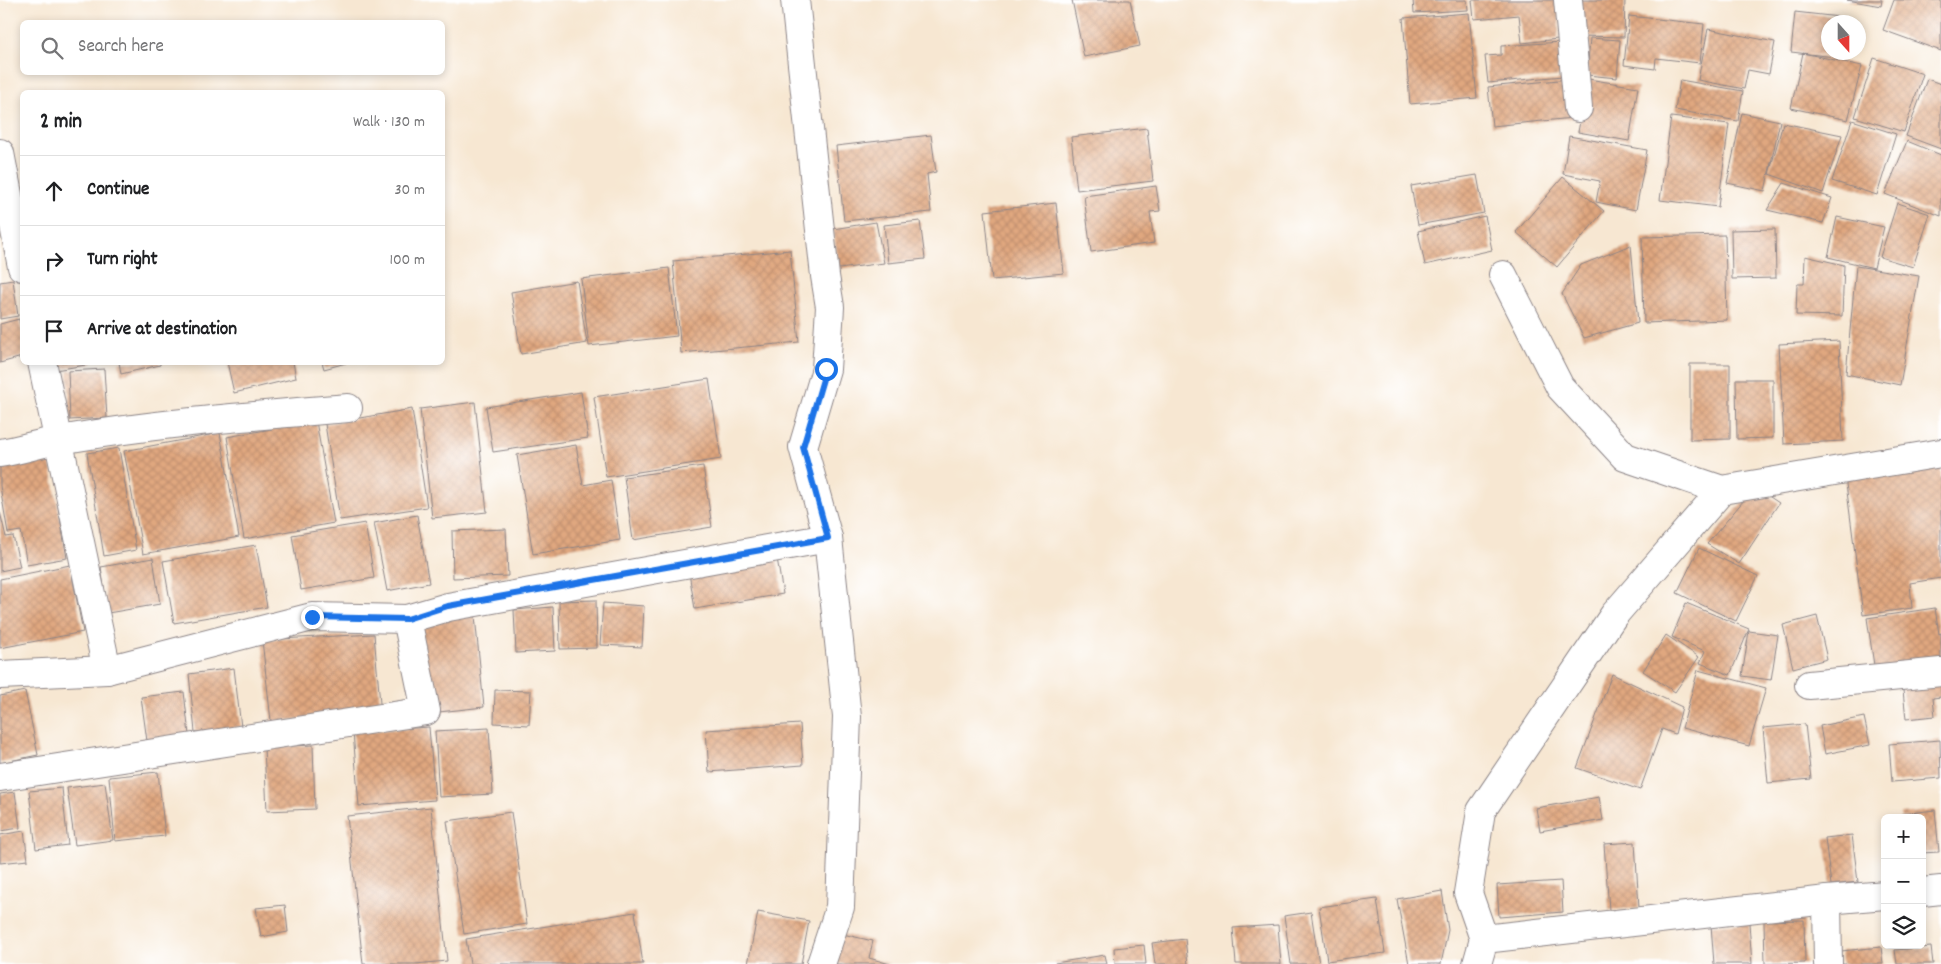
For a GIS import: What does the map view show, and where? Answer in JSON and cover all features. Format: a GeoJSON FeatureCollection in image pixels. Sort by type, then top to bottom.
{"type":"FeatureCollection","features":[{"type":"Feature","properties":{"kind":"street"},"geometry":{"type":"LineString","coordinates":[[795,0],[830,307],[826,369],[803,447],[828,538],[847,717],[840,907],[821,964]]}},
{"type":"Feature","properties":{"kind":"street"},"geometry":{"type":"LineString","coordinates":[[1568,0],[1578,108]]}},
{"type":"Feature","properties":{"kind":"street"},"geometry":{"type":"LineString","coordinates":[[0,153],[20,255]]}},
{"type":"Feature","properties":{"kind":"street"},"geometry":{"type":"LineString","coordinates":[[1503,275],[1560,387],[1626,457],[1722,490],[1941,452]]}},
{"type":"Feature","properties":{"kind":"street"},"geometry":{"type":"LineString","coordinates":[[43,365],[107,670]]}},
{"type":"Feature","properties":{"kind":"street"},"geometry":{"type":"LineString","coordinates":[[0,453],[18,451],[58,440],[222,418],[348,408]]}},
{"type":"Feature","properties":{"kind":"street"},"geometry":{"type":"LineString","coordinates":[[1722,490],[1614,615],[1481,811],[1468,893],[1481,951],[1828,900],[1881,895]]}},
{"type":"Feature","properties":{"kind":"street"},"geometry":{"type":"LineString","coordinates":[[0,676],[107,670],[312,617],[407,619],[448,606],[828,538]]}},
{"type":"Feature","properties":{"kind":"street"},"geometry":{"type":"LineString","coordinates":[[0,777],[426,711],[407,619]]}},
{"type":"Feature","properties":{"kind":"street"},"geometry":{"type":"LineString","coordinates":[[1809,685],[1941,672]]}},
{"type":"Feature","properties":{"kind":"street"},"geometry":{"type":"LineString","coordinates":[[1926,892],[1941,890]]}},
{"type":"Feature","properties":{"kind":"street"},"geometry":{"type":"LineString","coordinates":[[1828,900],[1828,964]]}},
{"type":"Feature","properties":{"kind":"building"},"geometry":{"type":"Polygon","coordinates":[[[1072,0],[1130,0],[1140,46],[1084,57],[1072,0]]]}},
{"type":"Feature","properties":{"kind":"building"},"geometry":{"type":"Polygon","coordinates":[[[1413,0],[1467,0],[1468,10],[1414,13],[1413,0]]]}},
{"type":"Feature","properties":{"kind":"building"},"geometry":{"type":"Polygon","coordinates":[[[1472,0],[1561,0],[1558,39],[1522,43],[1519,15],[1474,19],[1472,0]]]}},
{"type":"Feature","properties":{"kind":"building"},"geometry":{"type":"Polygon","coordinates":[[[1578,0],[1625,0],[1624,37],[1578,36],[1578,0]]]}},
{"type":"Feature","properties":{"kind":"building"},"geometry":{"type":"Polygon","coordinates":[[[1847,0],[1882,0],[1881,6],[1847,0]]]}},
{"type":"Feature","properties":{"kind":"building"},"geometry":{"type":"Polygon","coordinates":[[[1894,0],[1941,0],[1941,51],[1883,30],[1894,0]]]}},
{"type":"Feature","properties":{"kind":"building"},"geometry":{"type":"Polygon","coordinates":[[[1795,12],[1822,15],[1821,55],[1791,52],[1795,12]]]}},
{"type":"Feature","properties":{"kind":"building"},"geometry":{"type":"Polygon","coordinates":[[[1469,13],[1477,98],[1410,104],[1403,18],[1469,13]]]}},
{"type":"Feature","properties":{"kind":"building"},"geometry":{"type":"Polygon","coordinates":[[[1629,16],[1704,24],[1700,63],[1656,58],[1655,69],[1624,65],[1629,16]]]}},
{"type":"Feature","properties":{"kind":"building"},"geometry":{"type":"Polygon","coordinates":[[[1708,29],[1775,42],[1769,74],[1748,70],[1744,89],[1698,80],[1708,29]]]}},
{"type":"Feature","properties":{"kind":"building"},"geometry":{"type":"Polygon","coordinates":[[[1590,38],[1620,40],[1617,78],[1587,75],[1590,38]]]}},
{"type":"Feature","properties":{"kind":"building"},"geometry":{"type":"Polygon","coordinates":[[[1561,42],[1563,76],[1488,83],[1485,56],[1501,55],[1501,46],[1561,42]]]}},
{"type":"Feature","properties":{"kind":"building"},"geometry":{"type":"Polygon","coordinates":[[[1803,53],[1821,57],[1821,60],[1835,60],[1862,66],[1848,120],[1791,108],[1803,53]]]}},
{"type":"Feature","properties":{"kind":"building"},"geometry":{"type":"Polygon","coordinates":[[[1874,58],[1923,74],[1904,132],[1855,117],[1874,58]]]}},
{"type":"Feature","properties":{"kind":"building"},"geometry":{"type":"Polygon","coordinates":[[[1569,79],[1573,118],[1492,126],[1488,87],[1569,79]]]}},
{"type":"Feature","properties":{"kind":"building"},"geometry":{"type":"Polygon","coordinates":[[[1588,79],[1638,87],[1629,141],[1578,132],[1588,79]]]}},
{"type":"Feature","properties":{"kind":"building"},"geometry":{"type":"Polygon","coordinates":[[[1927,79],[1941,84],[1941,149],[1906,136],[1927,79]]]}},
{"type":"Feature","properties":{"kind":"building"},"geometry":{"type":"Polygon","coordinates":[[[1680,80],[1743,91],[1738,121],[1675,110],[1680,80]]]}},
{"type":"Feature","properties":{"kind":"building"},"geometry":{"type":"Polygon","coordinates":[[[1742,113],[1780,121],[1765,191],[1727,183],[1742,113]]]}},
{"type":"Feature","properties":{"kind":"building"},"geometry":{"type":"Polygon","coordinates":[[[1671,117],[1729,124],[1718,207],[1660,200],[1671,117]]]}},
{"type":"Feature","properties":{"kind":"building"},"geometry":{"type":"Polygon","coordinates":[[[1852,120],[1896,134],[1877,195],[1832,181],[1852,120]]]}},
{"type":"Feature","properties":{"kind":"building"},"geometry":{"type":"Polygon","coordinates":[[[1783,123],[1842,135],[1823,193],[1769,174],[1783,123]]]}},
{"type":"Feature","properties":{"kind":"building"},"geometry":{"type":"Polygon","coordinates":[[[1147,128],[1153,181],[1077,190],[1071,137],[1147,128]]]}},
{"type":"Feature","properties":{"kind":"building"},"geometry":{"type":"Polygon","coordinates":[[[931,135],[936,172],[927,174],[931,212],[844,221],[836,146],[931,135]]]}},
{"type":"Feature","properties":{"kind":"building"},"geometry":{"type":"Polygon","coordinates":[[[1569,136],[1647,150],[1636,210],[1596,202],[1600,181],[1563,174],[1569,136]]]}},
{"type":"Feature","properties":{"kind":"building"},"geometry":{"type":"Polygon","coordinates":[[[1907,141],[1941,155],[1941,216],[1885,194],[1907,141]]]}},
{"type":"Feature","properties":{"kind":"building"},"geometry":{"type":"Polygon","coordinates":[[[1477,175],[1484,213],[1418,225],[1411,186],[1477,175]]]}},
{"type":"Feature","properties":{"kind":"building"},"geometry":{"type":"Polygon","coordinates":[[[1563,177],[1604,211],[1557,267],[1516,232],[1563,177]]]}},
{"type":"Feature","properties":{"kind":"building"},"geometry":{"type":"Polygon","coordinates":[[[1784,183],[1832,198],[1823,223],[1767,210],[1784,183]]]}},
{"type":"Feature","properties":{"kind":"building"},"geometry":{"type":"Polygon","coordinates":[[[1156,186],[1160,211],[1150,212],[1154,243],[1091,252],[1084,196],[1156,186]]]}},
{"type":"Feature","properties":{"kind":"building"},"geometry":{"type":"Polygon","coordinates":[[[1056,203],[1064,273],[992,280],[985,211],[1056,203]]]}},
{"type":"Feature","properties":{"kind":"building"},"geometry":{"type":"Polygon","coordinates":[[[1897,203],[1930,214],[1913,267],[1880,257],[1897,203]]]}},
{"type":"Feature","properties":{"kind":"building"},"geometry":{"type":"Polygon","coordinates":[[[1485,216],[1492,250],[1425,265],[1418,231],[1485,216]]]}},
{"type":"Feature","properties":{"kind":"building"},"geometry":{"type":"Polygon","coordinates":[[[1837,217],[1884,227],[1874,268],[1828,257],[1837,217]]]}},
{"type":"Feature","properties":{"kind":"building"},"geometry":{"type":"Polygon","coordinates":[[[920,221],[925,259],[888,263],[884,225],[920,221]]]}},
{"type":"Feature","properties":{"kind":"building"},"geometry":{"type":"Polygon","coordinates":[[[876,222],[884,263],[839,269],[833,229],[876,222]]]}},
{"type":"Feature","properties":{"kind":"building"},"geometry":{"type":"Polygon","coordinates":[[[1775,229],[1776,278],[1732,279],[1731,230],[1775,229]]]}},
{"type":"Feature","properties":{"kind":"building"},"geometry":{"type":"Polygon","coordinates":[[[1725,235],[1727,320],[1644,323],[1642,237],[1725,235]]]}},
{"type":"Feature","properties":{"kind":"building"},"geometry":{"type":"Polygon","coordinates":[[[1631,245],[1638,323],[1584,338],[1562,294],[1581,265],[1631,245]]]}},
{"type":"Feature","properties":{"kind":"building"},"geometry":{"type":"Polygon","coordinates":[[[790,250],[799,342],[681,353],[673,261],[790,250]]]}},
{"type":"Feature","properties":{"kind":"building"},"geometry":{"type":"Polygon","coordinates":[[[1805,256],[1844,265],[1842,316],[1796,315],[1797,284],[1804,284],[1805,256]]]}},
{"type":"Feature","properties":{"kind":"building"},"geometry":{"type":"Polygon","coordinates":[[[1856,266],[1919,276],[1900,385],[1846,374],[1856,266]]]}},
{"type":"Feature","properties":{"kind":"building"},"geometry":{"type":"Polygon","coordinates":[[[669,268],[677,336],[589,346],[581,279],[669,268]]]}},
{"type":"Feature","properties":{"kind":"building"},"geometry":{"type":"Polygon","coordinates":[[[13,280],[18,316],[0,319],[0,282],[13,280]]]}},
{"type":"Feature","properties":{"kind":"building"},"geometry":{"type":"Polygon","coordinates":[[[577,281],[587,343],[521,354],[511,292],[577,281]]]}},
{"type":"Feature","properties":{"kind":"building"},"geometry":{"type":"Polygon","coordinates":[[[19,319],[20,358],[0,363],[0,324],[19,319]]]}},
{"type":"Feature","properties":{"kind":"building"},"geometry":{"type":"Polygon","coordinates":[[[1839,341],[1843,441],[1784,444],[1779,344],[1839,341]]]}},
{"type":"Feature","properties":{"kind":"building"},"geometry":{"type":"Polygon","coordinates":[[[1690,364],[1730,364],[1730,439],[1690,440],[1690,364]]]}},
{"type":"Feature","properties":{"kind":"building"},"geometry":{"type":"Polygon","coordinates":[[[54,365],[86,365],[55,370],[54,365]]]}},
{"type":"Feature","properties":{"kind":"building"},"geometry":{"type":"Polygon","coordinates":[[[120,365],[160,365],[121,374],[120,365]]]}},
{"type":"Feature","properties":{"kind":"building"},"geometry":{"type":"Polygon","coordinates":[[[228,365],[294,365],[296,378],[234,393],[228,365]]]}},
{"type":"Feature","properties":{"kind":"building"},"geometry":{"type":"Polygon","coordinates":[[[323,365],[339,365],[324,369],[323,365]]]}},
{"type":"Feature","properties":{"kind":"building"},"geometry":{"type":"Polygon","coordinates":[[[104,369],[107,418],[70,420],[68,371],[104,369]]]}},
{"type":"Feature","properties":{"kind":"building"},"geometry":{"type":"Polygon","coordinates":[[[709,379],[721,459],[606,477],[594,397],[709,379]]]}},
{"type":"Feature","properties":{"kind":"building"},"geometry":{"type":"Polygon","coordinates":[[[1736,379],[1773,379],[1773,438],[1737,439],[1736,379]]]}},
{"type":"Feature","properties":{"kind":"building"},"geometry":{"type":"Polygon","coordinates":[[[581,392],[588,438],[493,452],[486,407],[581,392]]]}},
{"type":"Feature","properties":{"kind":"building"},"geometry":{"type":"Polygon","coordinates":[[[475,402],[487,512],[432,518],[420,409],[475,402]]]}},
{"type":"Feature","properties":{"kind":"building"},"geometry":{"type":"Polygon","coordinates":[[[412,409],[427,507],[340,520],[325,424],[412,409]]]}},
{"type":"Feature","properties":{"kind":"building"},"geometry":{"type":"Polygon","coordinates":[[[316,421],[334,523],[244,539],[227,437],[316,421]]]}},
{"type":"Feature","properties":{"kind":"building"},"geometry":{"type":"Polygon","coordinates":[[[220,433],[239,537],[143,554],[124,451],[220,433]]]}},
{"type":"Feature","properties":{"kind":"building"},"geometry":{"type":"Polygon","coordinates":[[[576,445],[583,485],[611,480],[620,540],[533,554],[517,455],[576,445]]]}},
{"type":"Feature","properties":{"kind":"building"},"geometry":{"type":"Polygon","coordinates":[[[119,448],[136,550],[104,556],[87,453],[119,448]]]}},
{"type":"Feature","properties":{"kind":"building"},"geometry":{"type":"Polygon","coordinates":[[[49,455],[67,558],[27,565],[21,531],[8,533],[0,486],[0,464],[49,455]]]}},
{"type":"Feature","properties":{"kind":"building"},"geometry":{"type":"Polygon","coordinates":[[[1941,464],[1941,578],[1910,583],[1912,608],[1863,615],[1845,476],[1941,464]]]}},
{"type":"Feature","properties":{"kind":"building"},"geometry":{"type":"Polygon","coordinates":[[[703,466],[712,527],[633,540],[624,477],[703,466]]]}},
{"type":"Feature","properties":{"kind":"building"},"geometry":{"type":"Polygon","coordinates":[[[1755,487],[1779,503],[1739,564],[1707,544],[1755,487]]]}},
{"type":"Feature","properties":{"kind":"building"},"geometry":{"type":"Polygon","coordinates":[[[0,512],[6,537],[13,536],[20,567],[0,571],[0,512]]]}},
{"type":"Feature","properties":{"kind":"building"},"geometry":{"type":"Polygon","coordinates":[[[417,515],[429,583],[387,591],[374,523],[417,515]]]}},
{"type":"Feature","properties":{"kind":"building"},"geometry":{"type":"Polygon","coordinates":[[[365,523],[374,578],[301,590],[292,535],[365,523]]]}},
{"type":"Feature","properties":{"kind":"building"},"geometry":{"type":"Polygon","coordinates":[[[506,529],[508,576],[453,578],[452,531],[506,529]]]}},
{"type":"Feature","properties":{"kind":"building"},"geometry":{"type":"Polygon","coordinates":[[[256,545],[267,607],[174,623],[163,561],[256,545]]]}},
{"type":"Feature","properties":{"kind":"building"},"geometry":{"type":"Polygon","coordinates":[[[1699,548],[1758,576],[1736,621],[1677,593],[1699,548]]]}},
{"type":"Feature","properties":{"kind":"building"},"geometry":{"type":"Polygon","coordinates":[[[153,558],[160,604],[108,613],[101,567],[153,558]]]}},
{"type":"Feature","properties":{"kind":"building"},"geometry":{"type":"Polygon","coordinates":[[[777,558],[783,594],[695,609],[689,573],[777,558]]]}},
{"type":"Feature","properties":{"kind":"building"},"geometry":{"type":"Polygon","coordinates":[[[70,565],[83,632],[0,648],[0,579],[70,565]]]}},
{"type":"Feature","properties":{"kind":"building"},"geometry":{"type":"Polygon","coordinates":[[[596,600],[597,648],[560,649],[559,601],[596,600]]]}},
{"type":"Feature","properties":{"kind":"building"},"geometry":{"type":"Polygon","coordinates":[[[603,603],[644,606],[642,647],[600,645],[603,603]]]}},
{"type":"Feature","properties":{"kind":"building"},"geometry":{"type":"Polygon","coordinates":[[[1686,603],[1749,629],[1730,675],[1700,663],[1705,651],[1672,637],[1686,603]]]}},
{"type":"Feature","properties":{"kind":"building"},"geometry":{"type":"Polygon","coordinates":[[[553,607],[555,651],[516,653],[514,610],[553,607]]]}},
{"type":"Feature","properties":{"kind":"building"},"geometry":{"type":"Polygon","coordinates":[[[1935,608],[1939,634],[1941,633],[1941,663],[1875,672],[1867,618],[1935,608]]]}},
{"type":"Feature","properties":{"kind":"building"},"geometry":{"type":"Polygon","coordinates":[[[475,616],[484,707],[430,713],[420,622],[475,616]]]}},
{"type":"Feature","properties":{"kind":"building"},"geometry":{"type":"Polygon","coordinates":[[[1817,616],[1827,659],[1793,668],[1783,625],[1817,616]]]}},
{"type":"Feature","properties":{"kind":"building"},"geometry":{"type":"Polygon","coordinates":[[[1749,631],[1778,635],[1771,680],[1742,676],[1749,631]]]}},
{"type":"Feature","properties":{"kind":"building"},"geometry":{"type":"Polygon","coordinates":[[[374,634],[381,715],[271,721],[262,640],[374,634]]]}},
{"type":"Feature","properties":{"kind":"building"},"geometry":{"type":"Polygon","coordinates":[[[1666,635],[1699,657],[1675,692],[1643,671],[1666,635]]]}},
{"type":"Feature","properties":{"kind":"building"},"geometry":{"type":"Polygon","coordinates":[[[234,668],[241,727],[195,732],[189,674],[234,668]]]}},
{"type":"Feature","properties":{"kind":"building"},"geometry":{"type":"Polygon","coordinates":[[[1698,670],[1766,688],[1749,746],[1682,728],[1698,670]]]}},
{"type":"Feature","properties":{"kind":"building"},"geometry":{"type":"Polygon","coordinates":[[[1612,674],[1682,707],[1675,734],[1662,729],[1640,790],[1577,768],[1612,674]]]}},
{"type":"Feature","properties":{"kind":"building"},"geometry":{"type":"Polygon","coordinates":[[[1941,677],[1941,697],[1933,698],[1935,716],[1906,719],[1902,681],[1941,677]]]}},
{"type":"Feature","properties":{"kind":"building"},"geometry":{"type":"Polygon","coordinates":[[[495,690],[531,691],[529,725],[494,723],[495,690]]]}},
{"type":"Feature","properties":{"kind":"building"},"geometry":{"type":"Polygon","coordinates":[[[25,691],[38,755],[0,763],[0,696],[25,691]]]}},
{"type":"Feature","properties":{"kind":"building"},"geometry":{"type":"Polygon","coordinates":[[[184,692],[189,735],[147,741],[141,697],[184,692]]]}},
{"type":"Feature","properties":{"kind":"building"},"geometry":{"type":"Polygon","coordinates":[[[1864,717],[1870,745],[1825,754],[1820,726],[1864,717]]]}},
{"type":"Feature","properties":{"kind":"building"},"geometry":{"type":"Polygon","coordinates":[[[800,724],[803,765],[709,772],[706,730],[800,724]]]}},
{"type":"Feature","properties":{"kind":"building"},"geometry":{"type":"Polygon","coordinates":[[[1805,724],[1811,779],[1768,783],[1763,728],[1805,724]]]}},
{"type":"Feature","properties":{"kind":"building"},"geometry":{"type":"Polygon","coordinates":[[[429,727],[435,800],[359,806],[353,732],[429,727]]]}},
{"type":"Feature","properties":{"kind":"building"},"geometry":{"type":"Polygon","coordinates":[[[489,728],[493,794],[439,797],[435,731],[489,728]]]}},
{"type":"Feature","properties":{"kind":"building"},"geometry":{"type":"Polygon","coordinates":[[[1940,740],[1941,778],[1892,782],[1889,744],[1940,740]]]}},
{"type":"Feature","properties":{"kind":"building"},"geometry":{"type":"Polygon","coordinates":[[[313,745],[315,809],[267,811],[264,747],[313,745]]]}},
{"type":"Feature","properties":{"kind":"building"},"geometry":{"type":"Polygon","coordinates":[[[158,772],[165,836],[115,841],[109,777],[158,772]]]}},
{"type":"Feature","properties":{"kind":"building"},"geometry":{"type":"Polygon","coordinates":[[[105,783],[113,840],[75,845],[67,788],[105,783]]]}},
{"type":"Feature","properties":{"kind":"building"},"geometry":{"type":"Polygon","coordinates":[[[62,788],[68,845],[36,849],[29,791],[62,788]]]}},
{"type":"Feature","properties":{"kind":"building"},"geometry":{"type":"Polygon","coordinates":[[[15,792],[20,828],[0,831],[0,794],[15,792]]]}},
{"type":"Feature","properties":{"kind":"building"},"geometry":{"type":"Polygon","coordinates":[[[1599,797],[1603,820],[1540,831],[1536,808],[1599,797]]]}},
{"type":"Feature","properties":{"kind":"building"},"geometry":{"type":"Polygon","coordinates":[[[431,807],[447,961],[415,964],[363,964],[347,816],[431,807]]]}},
{"type":"Feature","properties":{"kind":"building"},"geometry":{"type":"Polygon","coordinates":[[[1935,810],[1939,852],[1926,853],[1926,814],[1901,814],[1935,810]]]}},
{"type":"Feature","properties":{"kind":"building"},"geometry":{"type":"Polygon","coordinates":[[[511,812],[527,924],[464,934],[447,821],[511,812]]]}},
{"type":"Feature","properties":{"kind":"building"},"geometry":{"type":"Polygon","coordinates":[[[24,831],[28,860],[0,863],[0,835],[24,831]]]}},
{"type":"Feature","properties":{"kind":"building"},"geometry":{"type":"Polygon","coordinates":[[[1852,835],[1858,882],[1831,885],[1825,838],[1852,835]]]}},
{"type":"Feature","properties":{"kind":"building"},"geometry":{"type":"Polygon","coordinates":[[[1635,842],[1639,908],[1609,910],[1604,844],[1635,842]]]}},
{"type":"Feature","properties":{"kind":"building"},"geometry":{"type":"Polygon","coordinates":[[[1561,881],[1563,912],[1499,917],[1497,885],[1561,881]]]}},
{"type":"Feature","properties":{"kind":"building"},"geometry":{"type":"Polygon","coordinates":[[[1442,891],[1448,930],[1441,964],[1409,964],[1397,899],[1442,891]]]}},
{"type":"Feature","properties":{"kind":"building"},"geometry":{"type":"Polygon","coordinates":[[[1377,899],[1385,953],[1327,961],[1319,907],[1377,899]]]}},
{"type":"Feature","properties":{"kind":"building"},"geometry":{"type":"Polygon","coordinates":[[[285,905],[288,932],[261,937],[256,908],[285,905]]]}},
{"type":"Feature","properties":{"kind":"building"},"geometry":{"type":"Polygon","coordinates":[[[635,912],[643,964],[470,964],[466,939],[635,912]]]}},
{"type":"Feature","properties":{"kind":"building"},"geometry":{"type":"Polygon","coordinates":[[[758,912],[809,921],[801,964],[748,964],[758,912]]]}},
{"type":"Feature","properties":{"kind":"building"},"geometry":{"type":"Polygon","coordinates":[[[1311,912],[1319,964],[1291,964],[1284,916],[1311,912]]]}},
{"type":"Feature","properties":{"kind":"building"},"geometry":{"type":"Polygon","coordinates":[[[1804,920],[1805,963],[1765,964],[1764,921],[1804,920]]]}},
{"type":"Feature","properties":{"kind":"building"},"geometry":{"type":"Polygon","coordinates":[[[1749,923],[1752,964],[1714,964],[1711,925],[1749,923]]]}},
{"type":"Feature","properties":{"kind":"building"},"geometry":{"type":"Polygon","coordinates":[[[1278,925],[1281,964],[1236,964],[1233,928],[1278,925]]]}},
{"type":"Feature","properties":{"kind":"building"},"geometry":{"type":"Polygon","coordinates":[[[838,933],[873,941],[869,958],[890,964],[831,964],[838,933]]]}},
{"type":"Feature","properties":{"kind":"building"},"geometry":{"type":"Polygon","coordinates":[[[1185,939],[1188,964],[1155,964],[1152,943],[1185,939]]]}},
{"type":"Feature","properties":{"kind":"building"},"geometry":{"type":"Polygon","coordinates":[[[1144,945],[1146,964],[1115,964],[1114,948],[1144,945]]]}},
{"type":"Feature","properties":{"kind":"building"},"geometry":{"type":"Polygon","coordinates":[[[1881,947],[1883,964],[1842,964],[1841,951],[1881,947]]]}},
{"type":"Feature","properties":{"kind":"building"},"geometry":{"type":"Polygon","coordinates":[[[1931,947],[1933,964],[1897,964],[1895,950],[1926,949],[1931,947]]]}},
{"type":"Feature","properties":{"kind":"building"},"geometry":{"type":"Polygon","coordinates":[[[1105,955],[1107,964],[1055,964],[1055,963],[1105,955]]]}},
{"type":"Feature","properties":{"kind":"route"},"geometry":{"type":"LineString","coordinates":[[312,617],[407,619],[448,606],[828,538],[803,447],[826,369]]}}]}
